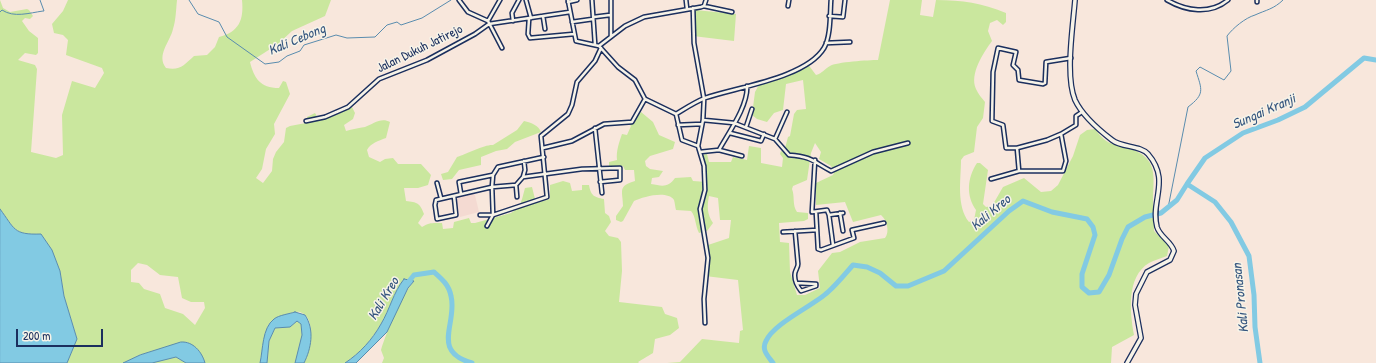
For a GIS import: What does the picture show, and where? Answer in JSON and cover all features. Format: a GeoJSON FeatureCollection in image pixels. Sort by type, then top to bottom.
{"type":"FeatureCollection","features":[{"type":"Feature","properties":{"kind":"main road"},"geometry":{"type":"LineString","coordinates":[[1076,0],[1071,58],[1073,94],[1083,111],[1102,133],[1123,146],[1142,150],[1148,154],[1156,167],[1160,179],[1156,205],[1157,225],[1160,233],[1172,245],[1174,255],[1170,260],[1147,272],[1141,280],[1136,294],[1135,305],[1141,338],[1127,363]]}},
{"type":"Feature","properties":{"kind":"street","name":"Jalan Dukuh Jatirejo"},"geometry":{"type":"LineString","coordinates":[[459,0],[468,12],[488,23],[513,21],[570,12]]}},
{"type":"Feature","properties":{"kind":"street","name":"Jalan Dukuh Jatirejo"},"geometry":{"type":"LineString","coordinates":[[306,121],[325,117],[348,107],[379,79],[427,60],[475,34],[488,23],[500,0]]}},
{"type":"Feature","properties":{"kind":"street"},"geometry":{"type":"LineString","coordinates":[[513,21],[512,13],[518,0]]}},
{"type":"Feature","properties":{"kind":"street"},"geometry":{"type":"LineString","coordinates":[[526,0],[530,18],[528,34],[530,38],[574,34]]}},
{"type":"Feature","properties":{"kind":"street"},"geometry":{"type":"LineString","coordinates":[[577,0],[568,1],[574,34],[577,42],[595,44],[600,47],[618,67],[635,80],[645,100],[676,114]]}},
{"type":"Feature","properties":{"kind":"street"},"geometry":{"type":"LineString","coordinates":[[592,0],[595,44]]}},
{"type":"Feature","properties":{"kind":"street"},"geometry":{"type":"LineString","coordinates":[[611,0],[611,36]]}},
{"type":"Feature","properties":{"kind":"street"},"geometry":{"type":"LineString","coordinates":[[686,0],[687,9]]}},
{"type":"Feature","properties":{"kind":"street"},"geometry":{"type":"LineString","coordinates":[[704,6],[706,0]]}},
{"type":"Feature","properties":{"kind":"street"},"geometry":{"type":"LineString","coordinates":[[788,6],[789,0]]}},
{"type":"Feature","properties":{"kind":"street"},"geometry":{"type":"LineString","coordinates":[[676,114],[704,99],[781,76],[808,63],[820,53],[826,43],[831,0]]}},
{"type":"Feature","properties":{"kind":"street"},"geometry":{"type":"LineString","coordinates":[[829,16],[843,17],[845,0]]}},
{"type":"Feature","properties":{"kind":"street"},"geometry":{"type":"LineString","coordinates":[[1167,0],[1191,9],[1214,9],[1228,0]]}},
{"type":"Feature","properties":{"kind":"street"},"geometry":{"type":"LineString","coordinates":[[480,215],[493,215],[546,199],[546,174],[542,134],[568,114],[572,105],[577,82],[595,61],[600,47],[611,36],[625,26],[644,17],[704,6],[732,12]]}},
{"type":"Feature","properties":{"kind":"street"},"geometry":{"type":"LineString","coordinates":[[693,8],[694,43],[704,99],[703,122],[698,146],[704,166],[705,190],[700,210],[708,258],[704,307],[705,323]]}},
{"type":"Feature","properties":{"kind":"street"},"geometry":{"type":"LineString","coordinates":[[572,22],[610,15]]}},
{"type":"Feature","properties":{"kind":"street"},"geometry":{"type":"LineString","coordinates":[[543,16],[545,29]]}},
{"type":"Feature","properties":{"kind":"street"},"geometry":{"type":"LineString","coordinates":[[488,23],[502,48]]}},
{"type":"Feature","properties":{"kind":"street"},"geometry":{"type":"LineString","coordinates":[[826,43],[850,42]]}},
{"type":"Feature","properties":{"kind":"street"},"geometry":{"type":"LineString","coordinates":[[1071,58],[1046,62],[1045,83],[1043,84],[1018,80],[1018,70],[1013,65],[1016,52],[997,48],[993,72],[992,121],[1003,125],[1006,148],[1017,148],[1047,140],[1061,134],[1076,125],[1076,116],[1083,111]]}},
{"type":"Feature","properties":{"kind":"street"},"geometry":{"type":"LineString","coordinates":[[719,150],[730,133],[743,104],[747,92],[747,86]]}},
{"type":"Feature","properties":{"kind":"street"},"geometry":{"type":"LineString","coordinates":[[543,148],[572,141],[604,124],[632,122],[645,100]]}},
{"type":"Feature","properties":{"kind":"street"},"geometry":{"type":"LineString","coordinates":[[746,128],[752,108]]}},
{"type":"Feature","properties":{"kind":"street"},"geometry":{"type":"LineString","coordinates":[[775,139],[787,112]]}},
{"type":"Feature","properties":{"kind":"street"},"geometry":{"type":"LineString","coordinates":[[676,114],[682,140],[698,146]]}},
{"type":"Feature","properties":{"kind":"street"},"geometry":{"type":"LineString","coordinates":[[678,125],[703,122],[734,123],[775,139],[789,155],[802,155],[815,160],[831,171],[873,152],[908,143]]}},
{"type":"Feature","properties":{"kind":"street"},"geometry":{"type":"LineString","coordinates":[[594,128],[602,193]]}},
{"type":"Feature","properties":{"kind":"street"},"geometry":{"type":"LineString","coordinates":[[730,133],[761,141],[764,134]]}},
{"type":"Feature","properties":{"kind":"street"},"geometry":{"type":"LineString","coordinates":[[991,179],[1019,171],[1063,170],[1066,161],[1061,134]]}},
{"type":"Feature","properties":{"kind":"street"},"geometry":{"type":"LineString","coordinates":[[1017,148],[1019,171]]}},
{"type":"Feature","properties":{"kind":"street"},"geometry":{"type":"LineString","coordinates":[[700,152],[719,150],[742,156]]}},
{"type":"Feature","properties":{"kind":"street"},"geometry":{"type":"LineString","coordinates":[[487,226],[493,215],[493,174],[498,167],[544,157]]}},
{"type":"Feature","properties":{"kind":"street"},"geometry":{"type":"LineString","coordinates":[[815,160],[812,211],[816,212],[827,210],[833,245]]}},
{"type":"Feature","properties":{"kind":"street"},"geometry":{"type":"LineString","coordinates":[[454,196],[457,214],[438,220],[436,216],[436,200],[492,187],[516,185],[523,177],[525,170],[524,162]]}},
{"type":"Feature","properties":{"kind":"street"},"geometry":{"type":"LineString","coordinates":[[523,177],[620,168],[621,178],[600,182]]}},
{"type":"Feature","properties":{"kind":"street"},"geometry":{"type":"LineString","coordinates":[[461,194],[460,182],[493,174]]}},
{"type":"Feature","properties":{"kind":"street"},"geometry":{"type":"LineString","coordinates":[[437,183],[441,198]]}},
{"type":"Feature","properties":{"kind":"street"},"geometry":{"type":"LineString","coordinates":[[516,185],[517,197]]}},
{"type":"Feature","properties":{"kind":"street"},"geometry":{"type":"LineString","coordinates":[[816,212],[818,248],[821,250],[854,238],[852,230],[884,223]]}},
{"type":"Feature","properties":{"kind":"street"},"geometry":{"type":"LineString","coordinates":[[829,215],[841,213],[843,231]]}},
{"type":"Feature","properties":{"kind":"street"},"geometry":{"type":"LineString","coordinates":[[783,232],[817,230]]}},
{"type":"Feature","properties":{"kind":"street"},"geometry":{"type":"LineString","coordinates":[[795,231],[798,266],[795,274],[797,283],[800,291],[816,286],[816,284],[813,283],[797,283]]}},
{"type":"Feature","properties":{"kind":"shaded area"},"geometry":{"type":"Polygon","coordinates":[[[474,191],[479,212],[460,217],[455,196],[474,191]]]}},
{"type":"Feature","properties":{"kind":"green space"},"geometry":{"type":"Polygon","coordinates":[[[0,0],[3,8],[10,12],[27,9],[33,16],[30,19],[25,18],[22,21],[29,31],[38,38],[38,53],[36,55],[25,53],[18,60],[35,65],[37,69],[31,152],[56,158],[63,155],[62,115],[72,81],[95,88],[104,73],[102,68],[66,55],[68,40],[63,35],[54,33],[52,24],[63,11],[68,0],[177,0],[174,26],[162,58],[166,68],[175,69],[182,66],[194,56],[207,55],[215,47],[219,37],[226,35],[236,28],[241,19],[242,0],[331,0],[325,16],[292,31],[278,44],[250,62],[259,81],[272,88],[279,88],[283,81],[286,82],[290,94],[274,124],[275,134],[266,149],[262,169],[256,178],[263,183],[272,171],[273,159],[276,152],[284,142],[286,128],[306,123],[307,117],[315,113],[319,120],[352,107],[355,113],[353,119],[344,125],[346,131],[365,127],[383,120],[390,122],[386,138],[373,144],[367,150],[369,157],[380,162],[385,159],[393,158],[398,164],[421,164],[431,175],[428,185],[418,188],[404,188],[406,201],[418,204],[423,210],[424,214],[418,223],[422,227],[434,223],[442,223],[443,229],[453,228],[454,222],[469,218],[471,223],[475,223],[511,213],[515,211],[519,205],[525,188],[532,187],[536,203],[550,199],[550,185],[563,181],[570,183],[572,191],[582,190],[582,185],[589,185],[591,192],[594,195],[598,198],[604,199],[605,213],[609,216],[611,222],[605,231],[609,236],[618,238],[621,242],[622,271],[619,302],[662,307],[665,314],[677,318],[679,328],[670,335],[655,339],[653,353],[638,362],[639,363],[382,363],[384,358],[381,350],[387,334],[404,295],[414,281],[404,279],[374,335],[361,350],[345,363],[304,363],[311,335],[309,321],[306,315],[298,312],[276,318],[269,324],[264,338],[260,363],[205,363],[199,351],[187,342],[140,355],[123,363],[67,363],[77,339],[64,296],[60,271],[52,250],[41,234],[20,232],[12,226],[0,209],[0,0]],[[138,263],[131,270],[131,282],[139,283],[144,289],[160,294],[165,308],[183,314],[195,325],[205,308],[204,302],[191,302],[182,298],[178,277],[160,275],[147,265],[138,263]]]}},
{"type":"Feature","properties":{"kind":"green space"},"geometry":{"type":"Polygon","coordinates":[[[890,0],[922,0],[920,15],[933,17],[936,0],[972,3],[1006,13],[1006,22],[1003,25],[997,20],[990,23],[988,31],[992,41],[978,64],[974,77],[976,89],[985,102],[983,118],[977,127],[974,152],[964,156],[961,160],[960,192],[962,208],[969,222],[974,220],[976,210],[969,193],[969,187],[971,175],[977,163],[980,163],[988,170],[983,204],[986,207],[992,206],[1003,187],[1024,178],[1041,192],[1051,191],[1058,185],[1073,156],[1080,135],[1087,130],[1095,129],[1106,141],[1138,152],[1150,163],[1154,177],[1154,231],[1169,246],[1167,256],[1149,263],[1136,277],[1131,296],[1131,316],[1134,335],[1112,347],[1111,363],[667,363],[680,362],[702,339],[739,343],[740,331],[743,330],[738,280],[705,276],[705,246],[729,238],[731,220],[720,220],[718,198],[709,196],[708,210],[713,223],[707,231],[699,233],[691,211],[676,210],[674,200],[671,197],[666,195],[655,195],[634,201],[623,221],[621,222],[616,220],[616,216],[623,206],[623,187],[635,181],[634,170],[625,170],[623,166],[609,166],[609,162],[617,160],[617,150],[622,134],[627,135],[631,126],[629,124],[636,119],[641,112],[653,122],[659,135],[675,142],[673,149],[650,156],[645,161],[646,166],[650,169],[663,171],[659,177],[652,178],[651,184],[664,186],[675,178],[691,177],[693,181],[707,182],[702,155],[707,154],[709,162],[731,162],[733,157],[747,160],[749,146],[761,148],[761,163],[782,167],[783,158],[780,154],[781,151],[784,152],[788,137],[790,136],[794,114],[797,110],[806,109],[803,80],[786,84],[783,110],[774,113],[767,122],[757,119],[752,115],[755,92],[760,83],[783,76],[807,63],[816,75],[828,67],[839,63],[878,60],[890,0]],[[815,143],[811,153],[807,180],[793,186],[792,189],[795,209],[797,212],[808,213],[808,219],[804,221],[779,223],[780,242],[789,243],[790,272],[797,295],[805,295],[820,288],[818,271],[832,253],[840,252],[860,242],[885,238],[887,235],[888,229],[881,215],[853,222],[845,202],[816,205],[816,183],[833,175],[834,172],[831,166],[819,159],[821,152],[815,143]]]}},
{"type":"Feature","properties":{"kind":"green space"},"geometry":{"type":"Polygon","coordinates":[[[695,10],[736,14],[734,41],[693,36],[695,10]]]}},
{"type":"Feature","properties":{"kind":"green space"},"geometry":{"type":"Polygon","coordinates":[[[524,121],[534,125],[541,132],[515,142],[507,149],[496,151],[481,157],[481,165],[459,170],[452,179],[443,180],[441,174],[448,172],[457,157],[493,145],[517,130],[524,121]]]}},
{"type":"Feature","properties":{"kind":"green space"},"geometry":{"type":"Polygon","coordinates":[[[297,321],[301,324],[302,335],[295,363],[267,363],[269,341],[275,328],[291,326],[297,321]]]}},
{"type":"Feature","properties":{"kind":"green space"},"geometry":{"type":"Polygon","coordinates":[[[176,357],[186,363],[152,363],[176,357]]]}},
{"type":"Feature","properties":{"kind":"water"},"geometry":{"type":"Polygon","coordinates":[[[0,209],[12,226],[20,232],[41,234],[52,250],[60,271],[64,296],[77,339],[67,363],[0,363],[0,209]]]}},
{"type":"Feature","properties":{"kind":"water"},"geometry":{"type":"Polygon","coordinates":[[[404,279],[414,281],[408,288],[387,332],[356,363],[345,363],[356,355],[370,341],[384,318],[397,290],[404,279]]]}},
{"type":"Feature","properties":{"kind":"water"},"geometry":{"type":"Polygon","coordinates":[[[295,312],[305,315],[310,327],[311,339],[309,352],[304,363],[295,363],[302,335],[301,324],[297,321],[290,327],[275,328],[269,341],[267,363],[260,363],[265,333],[270,323],[279,316],[295,312]]]}},
{"type":"Feature","properties":{"kind":"water"},"geometry":{"type":"Polygon","coordinates":[[[181,342],[193,345],[202,355],[205,363],[186,363],[176,357],[152,363],[123,363],[140,355],[181,342]]]}},
{"type":"Feature","properties":{"kind":"waterway","name":"Kali Cebong"},"geometry":{"type":"LineString","coordinates":[[0,12],[2,10],[12,14],[22,14],[44,11],[40,0]]}},
{"type":"Feature","properties":{"kind":"waterway","name":"Kali Cebong"},"geometry":{"type":"LineString","coordinates":[[189,0],[198,14],[219,22],[227,37],[265,64],[279,62],[287,56],[300,51],[304,45],[336,35],[347,38],[375,37],[387,25],[397,22],[401,25],[422,18],[451,0]]}},
{"type":"Feature","properties":{"kind":"waterway"},"geometry":{"type":"LineString","coordinates":[[1168,208],[1188,107],[1197,99],[1201,91],[1196,71],[1200,67],[1224,80],[1231,71],[1227,36],[1243,21],[1273,7],[1283,0]]}},
{"type":"Feature","properties":{"kind":"waterway","name":"Kali Kreo"},"geometry":{"type":"LineString","coordinates":[[773,363],[764,347],[770,334],[785,321],[828,292],[853,265],[867,267],[880,273],[896,286],[908,286],[944,271],[1009,211],[1023,201],[1052,212],[1087,219],[1093,227],[1095,235],[1082,274],[1082,287],[1089,293],[1099,292],[1109,275],[1128,227],[1145,217],[1161,213],[1177,200],[1205,158],[1243,133],[1278,120],[1305,107],[1364,58],[1376,60]]}},
{"type":"Feature","properties":{"kind":"waterway","name":"Kali Pronasan"},"geometry":{"type":"LineString","coordinates":[[1187,184],[1215,202],[1231,222],[1249,256],[1254,295],[1255,327],[1260,363]]}},
{"type":"Feature","properties":{"kind":"waterway","name":"Kali Kreo"},"geometry":{"type":"LineString","coordinates":[[406,285],[414,275],[434,272],[445,282],[450,292],[452,306],[448,335],[449,344],[452,351],[459,358],[472,363]]}},
{"type":"Feature","properties":{"kind":"water label","name":"Sungai Kranji"},"geometry":{"type":"Point","coordinates":[1264,112]}}]}
